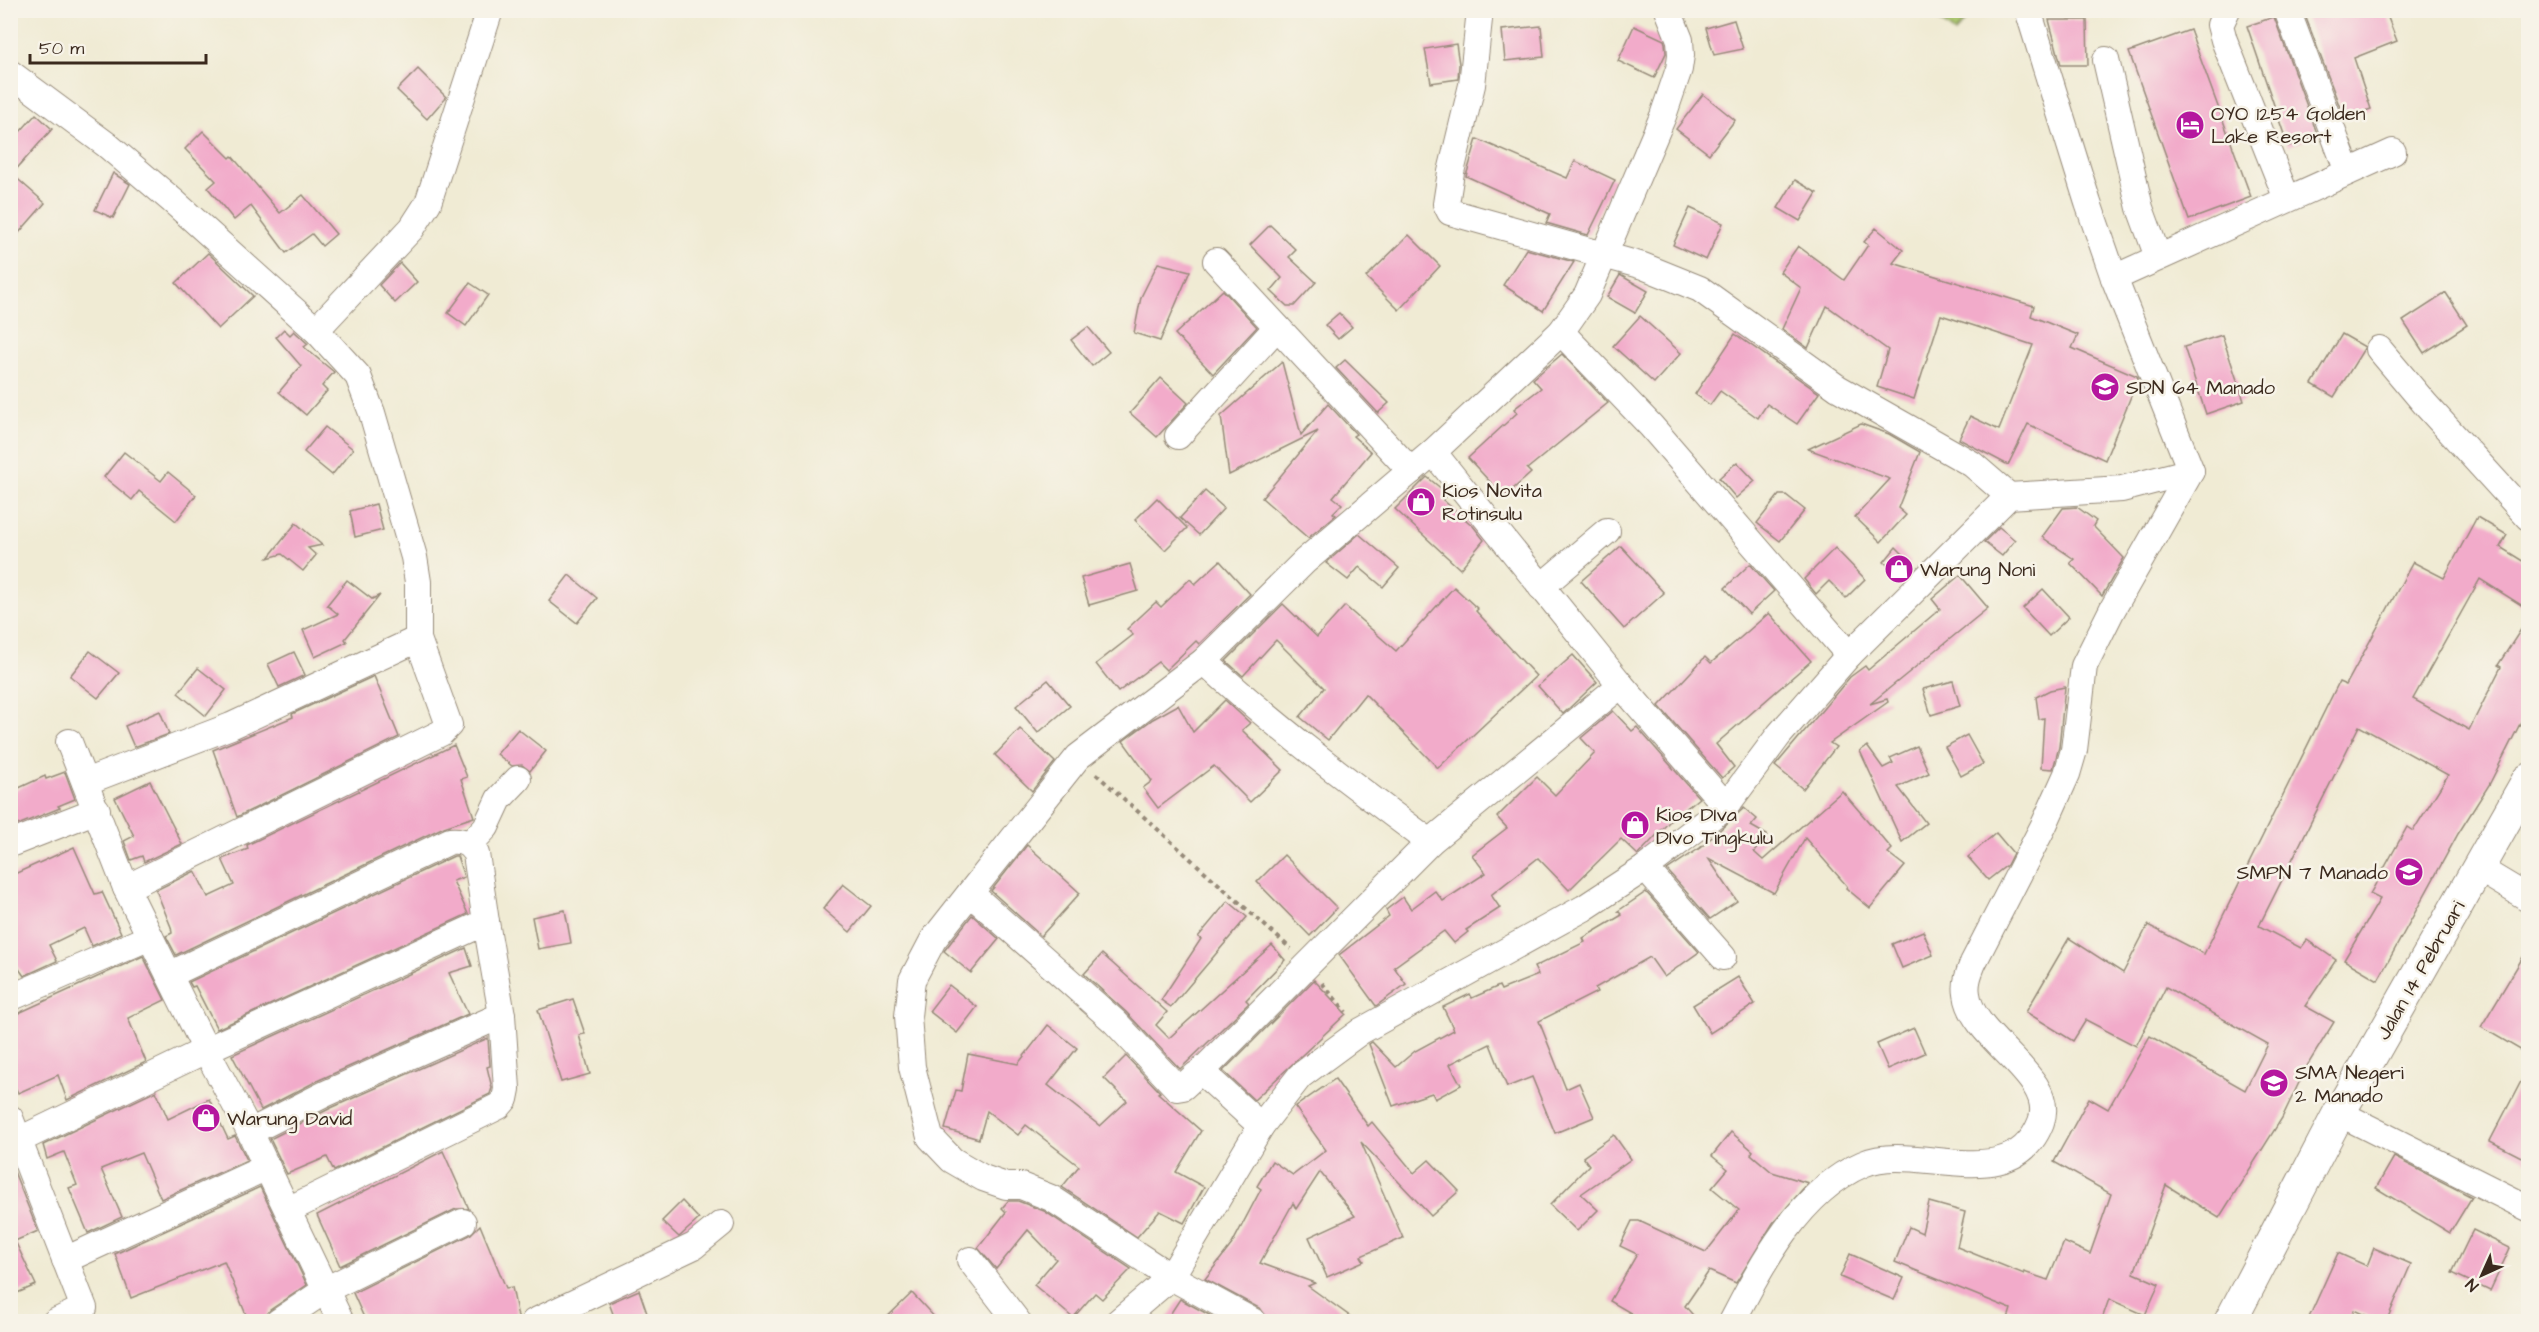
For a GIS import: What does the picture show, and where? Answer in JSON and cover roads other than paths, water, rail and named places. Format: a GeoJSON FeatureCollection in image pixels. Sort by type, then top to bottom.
{"type":"FeatureCollection","features":[{"type":"Feature","properties":{"kind":"main road","name":"Jalan 14 Pebruari"},"geometry":{"type":"LineString","coordinates":[[2230,1322],[2339,1113],[2529,780]]}},
{"type":"Feature","properties":{"kind":"street"},"geometry":{"type":"LineString","coordinates":[[316,330],[412,228],[428,203],[490,10]]}},
{"type":"Feature","properties":{"kind":"street"},"geometry":{"type":"LineString","coordinates":[[1479,10],[1472,85],[1451,172],[1446,204],[1448,210],[1457,216],[1604,256],[1677,279],[1700,290],[1859,402],[1972,464],[2009,496]]}},
{"type":"Feature","properties":{"kind":"street"},"geometry":{"type":"LineString","coordinates":[[1254,1322],[1171,1278],[1051,1198],[1021,1186],[994,1182],[952,1160],[930,1137],[912,1067],[908,1016],[912,980],[919,963],[939,932],[1078,758],[1204,661],[1305,561],[1433,452],[1561,332],[1587,295],[1663,116],[1679,69],[1682,55],[1680,40],[1668,10]]}},
{"type":"Feature","properties":{"kind":"street"},"geometry":{"type":"LineString","coordinates":[[2028,10],[2088,203],[2114,278],[2191,471]]}},
{"type":"Feature","properties":{"kind":"street"},"geometry":{"type":"LineString","coordinates":[[2227,10],[2220,25],[2224,39],[2287,199]]}},
{"type":"Feature","properties":{"kind":"street"},"geometry":{"type":"LineString","coordinates":[[2288,10],[2348,172]]}},
{"type":"Feature","properties":{"kind":"street"},"geometry":{"type":"LineString","coordinates":[[2106,60],[2140,208],[2158,257]]}},
{"type":"Feature","properties":{"kind":"street"},"geometry":{"type":"LineString","coordinates":[[10,73],[107,145],[316,330],[358,376],[369,402],[414,556],[418,582],[418,639],[447,714],[449,725],[441,733],[126,888]]}},
{"type":"Feature","properties":{"kind":"street"},"geometry":{"type":"LineString","coordinates":[[2114,278],[2393,152]]}},
{"type":"Feature","properties":{"kind":"street"},"geometry":{"type":"LineString","coordinates":[[1216,261],[1411,471]]}},
{"type":"Feature","properties":{"kind":"street"},"geometry":{"type":"LineString","coordinates":[[1178,436],[1277,327]]}},
{"type":"Feature","properties":{"kind":"street"},"geometry":{"type":"LineString","coordinates":[[1561,332],[1651,426],[1849,655]]}},
{"type":"Feature","properties":{"kind":"street"},"geometry":{"type":"LineString","coordinates":[[2379,349],[2426,405],[2529,517]]}},
{"type":"Feature","properties":{"kind":"street"},"geometry":{"type":"LineString","coordinates":[[1433,452],[1620,685],[1726,806]]}},
{"type":"Feature","properties":{"kind":"street"},"geometry":{"type":"LineString","coordinates":[[1118,1322],[1171,1278],[1261,1126],[1300,1076],[1362,1031],[1584,908],[1645,868],[1726,806],[1779,735],[1849,655],[2009,496],[2122,489],[2191,471]]}},
{"type":"Feature","properties":{"kind":"street"},"geometry":{"type":"LineString","coordinates":[[1732,1322],[1776,1246],[1803,1211],[1834,1181],[1849,1171],[1865,1162],[1886,1159],[1978,1163],[1999,1160],[2021,1150],[2035,1134],[2042,1110],[2038,1089],[1980,1023],[1967,997],[1967,980],[1973,963],[2067,774],[2074,750],[2084,666],[2140,559],[2191,471]]}},
{"type":"Feature","properties":{"kind":"street"},"geometry":{"type":"LineString","coordinates":[[1537,583],[1607,531]]}},
{"type":"Feature","properties":{"kind":"street"},"geometry":{"type":"LineString","coordinates":[[85,782],[231,726],[418,639]]}},
{"type":"Feature","properties":{"kind":"street"},"geometry":{"type":"LineString","coordinates":[[1204,661],[1270,721],[1338,775],[1430,842]]}},
{"type":"Feature","properties":{"kind":"street"},"geometry":{"type":"LineString","coordinates":[[970,894],[1121,1029],[1177,1088],[1199,1074],[1430,842],[1620,685]]}},
{"type":"Feature","properties":{"kind":"street"},"geometry":{"type":"LineString","coordinates":[[69,742],[126,888],[206,1050],[250,1132],[342,1322]]}},
{"type":"Feature","properties":{"kind":"street"},"geometry":{"type":"LineString","coordinates":[[470,844],[486,827],[499,799],[518,779]]}},
{"type":"Feature","properties":{"kind":"street"},"geometry":{"type":"LineString","coordinates":[[10,844],[97,810]]}},
{"type":"Feature","properties":{"kind":"street"},"geometry":{"type":"LineString","coordinates":[[170,975],[450,841],[459,840],[470,844],[476,854],[502,1015],[507,1089],[505,1099],[499,1107],[288,1210]]}},
{"type":"Feature","properties":{"kind":"street"},"geometry":{"type":"LineString","coordinates":[[2478,867],[2529,898]]}},
{"type":"Feature","properties":{"kind":"street"},"geometry":{"type":"LineString","coordinates":[[1645,868],[1723,957]]}},
{"type":"Feature","properties":{"kind":"street"},"geometry":{"type":"LineString","coordinates":[[55,1322],[87,1315],[15,1137],[486,922]]}},
{"type":"Feature","properties":{"kind":"street"},"geometry":{"type":"LineString","coordinates":[[10,998],[150,937]]}},
{"type":"Feature","properties":{"kind":"street"},"geometry":{"type":"LineString","coordinates":[[250,1132],[325,1094],[502,1015]]}},
{"type":"Feature","properties":{"kind":"street"},"geometry":{"type":"LineString","coordinates":[[1199,1074],[1205,1075],[1261,1126]]}},
{"type":"Feature","properties":{"kind":"street"},"geometry":{"type":"LineString","coordinates":[[2339,1113],[2529,1208]]}},
{"type":"Feature","properties":{"kind":"street"},"geometry":{"type":"LineString","coordinates":[[65,1260],[267,1167]]}},
{"type":"Feature","properties":{"kind":"street"},"geometry":{"type":"LineString","coordinates":[[278,1322],[327,1288],[463,1222]]}},
{"type":"Feature","properties":{"kind":"street"},"geometry":{"type":"LineString","coordinates":[[534,1322],[694,1246],[721,1224]]}},
{"type":"Feature","properties":{"kind":"street"},"geometry":{"type":"LineString","coordinates":[[969,1260],[1018,1322]]}},
{"type":"Feature","properties":{"kind":"place","name":"OYO 1254 Golden Lake Resort"},"geometry":{"type":"Point","coordinates":[2190,125]}},
{"type":"Feature","properties":{"kind":"place","name":"SDN 64 Manado"},"geometry":{"type":"Point","coordinates":[2105,387]}},
{"type":"Feature","properties":{"kind":"place","name":"Kios Novita Rotinsulu"},"geometry":{"type":"Point","coordinates":[1421,502]}},
{"type":"Feature","properties":{"kind":"place","name":"Warung Noni"},"geometry":{"type":"Point","coordinates":[1899,569]}},
{"type":"Feature","properties":{"kind":"place","name":"Kios DIva DIvo Tingkulu"},"geometry":{"type":"Point","coordinates":[1635,825]}},
{"type":"Feature","properties":{"kind":"place","name":"SMPN 7 Manado"},"geometry":{"type":"Point","coordinates":[2409,872]}},
{"type":"Feature","properties":{"kind":"place","name":"SMA Negeri 2 Manado"},"geometry":{"type":"Point","coordinates":[2274,1083]}},
{"type":"Feature","properties":{"kind":"place","name":"Warung David"},"geometry":{"type":"Point","coordinates":[206,1118]}}]}
